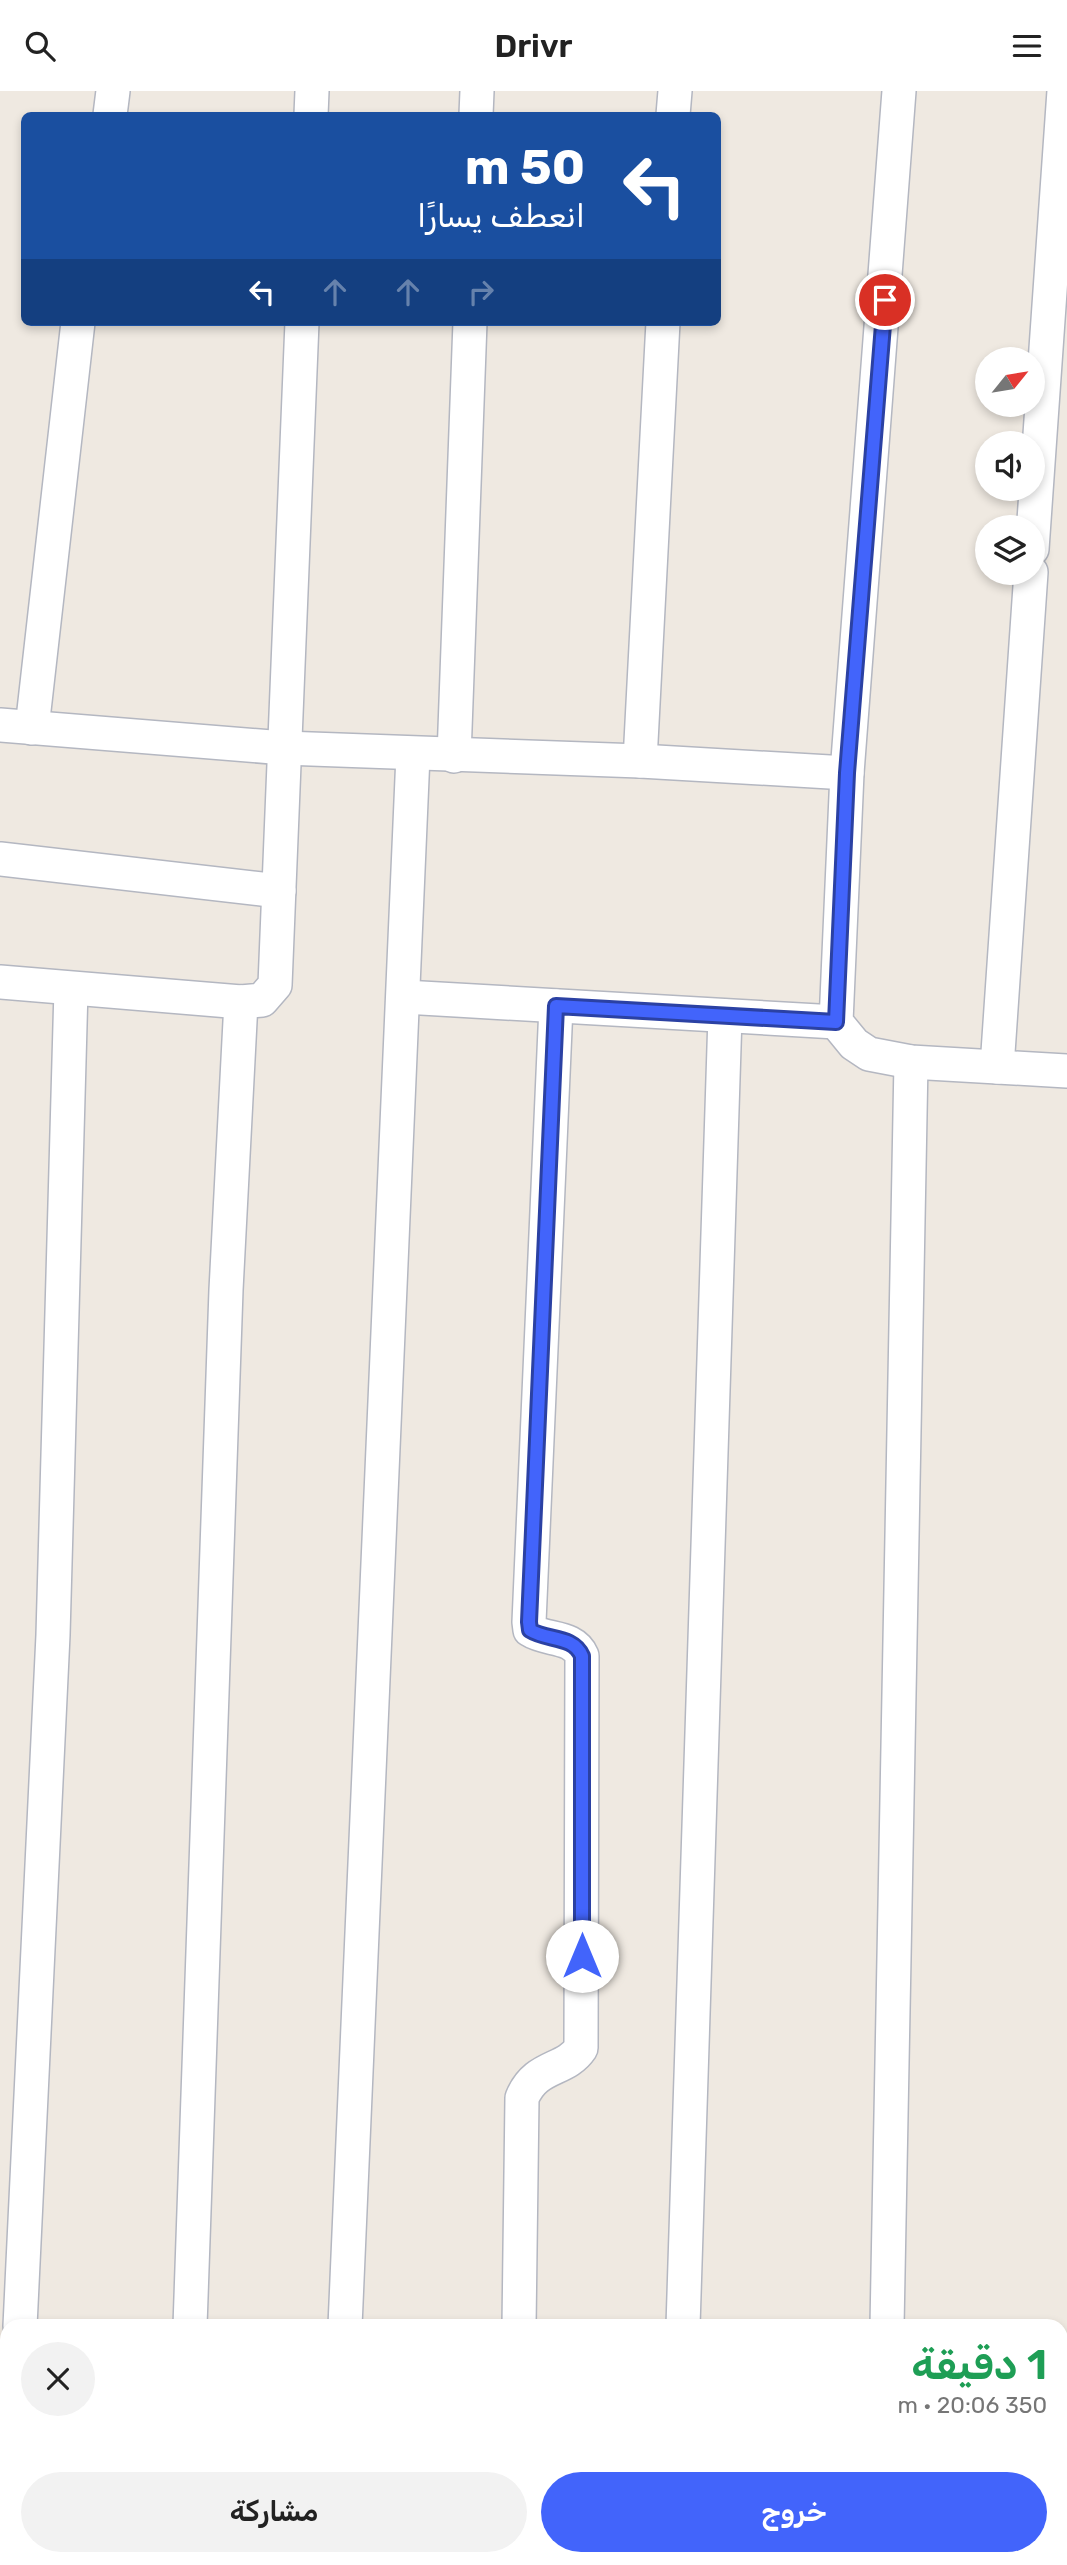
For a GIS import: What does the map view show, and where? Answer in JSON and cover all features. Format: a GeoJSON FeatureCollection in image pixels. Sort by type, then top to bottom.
{"type":"FeatureCollection","features":[{"type":"Feature","properties":{"kind":"street"},"geometry":{"type":"LineString","coordinates":[[110,112],[113,91]]}},
{"type":"Feature","properties":{"kind":"street"},"geometry":{"type":"LineString","coordinates":[[311,112],[312,91]]}},
{"type":"Feature","properties":{"kind":"street"},"geometry":{"type":"LineString","coordinates":[[476,112],[477,91]]}},
{"type":"Feature","properties":{"kind":"street"},"geometry":{"type":"LineString","coordinates":[[673,112],[674,91]]}},
{"type":"Feature","properties":{"kind":"street"},"geometry":{"type":"LineString","coordinates":[[899,91],[898,133],[847,773],[836,1022],[854,1044],[869,1054],[911,1062],[1067,1071]]}},
{"type":"Feature","properties":{"kind":"street"},"geometry":{"type":"LineString","coordinates":[[1034,515],[1064,91]]}},
{"type":"Feature","properties":{"kind":"street"},"geometry":{"type":"LineString","coordinates":[[77,326],[16,726],[284,748],[413,755],[640,761],[847,773]]}},
{"type":"Feature","properties":{"kind":"street"},"geometry":{"type":"LineString","coordinates":[[0,982],[241,1002],[262,1000],[275,985],[302,326]]}},
{"type":"Feature","properties":{"kind":"street"},"geometry":{"type":"LineString","coordinates":[[454,756],[470,326]]}},
{"type":"Feature","properties":{"kind":"street"},"geometry":{"type":"LineString","coordinates":[[640,761],[663,326]]}},
{"type":"Feature","properties":{"kind":"street"},"geometry":{"type":"LineString","coordinates":[[997,1067],[1030,585]]}},
{"type":"Feature","properties":{"kind":"street"},"geometry":{"type":"LineString","coordinates":[[345,2319],[413,755]]}},
{"type":"Feature","properties":{"kind":"street"},"geometry":{"type":"LineString","coordinates":[[0,859],[279,891]]}},
{"type":"Feature","properties":{"kind":"street"},"geometry":{"type":"LineString","coordinates":[[20,2319],[53,1635],[71,989]]}},
{"type":"Feature","properties":{"kind":"street"},"geometry":{"type":"LineString","coordinates":[[404,997],[836,1022]]}},
{"type":"Feature","properties":{"kind":"street"},"geometry":{"type":"LineString","coordinates":[[190,2319],[226,1290],[241,1002]]}},
{"type":"Feature","properties":{"kind":"street"},"geometry":{"type":"LineString","coordinates":[[519,2319],[522,2098],[528,2084],[536,2076],[576,2055],[581,2047],[582,1656],[578,1648],[568,1642],[537,1635],[530,1630],[529,1622],[556,1006]]}},
{"type":"Feature","properties":{"kind":"street"},"geometry":{"type":"LineString","coordinates":[[683,2319],[725,1016]]}},
{"type":"Feature","properties":{"kind":"street"},"geometry":{"type":"LineString","coordinates":[[887,2319],[911,1062]]}},
{"type":"Feature","properties":{"kind":"route"},"geometry":{"type":"LineString","coordinates":[[582,1956],[582,1656],[578,1648],[568,1642],[537,1635],[530,1630],[529,1622],[556,1006],[836,1022],[847,773],[885,300]]}}]}
